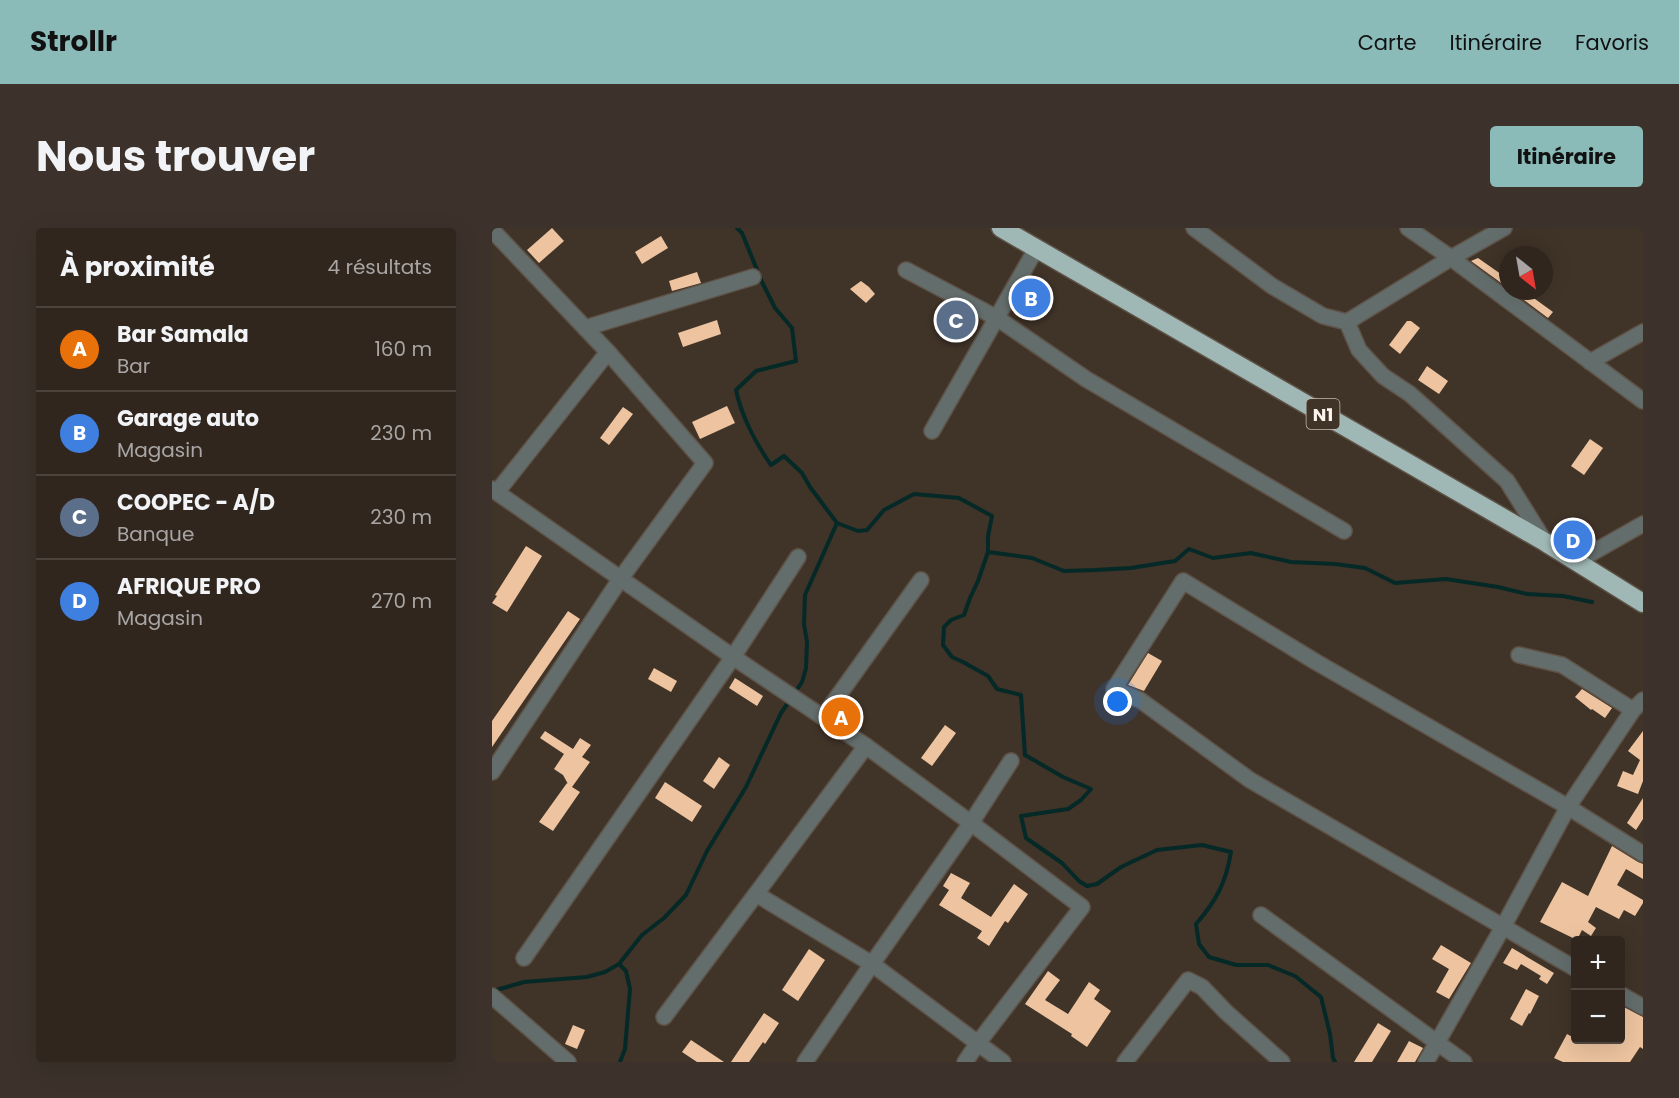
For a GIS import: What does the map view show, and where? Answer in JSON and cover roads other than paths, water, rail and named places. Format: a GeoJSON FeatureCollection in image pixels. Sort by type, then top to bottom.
{"type":"FeatureCollection","features":[{"type":"Feature","properties":{"kind":"highway","name":"N1"},"geometry":{"type":"LineString","coordinates":[[1001,228],[1545,542],[1643,603]]}},
{"type":"Feature","properties":{"kind":"street"},"geometry":{"type":"LineString","coordinates":[[1194,228],[1272,286],[1323,316],[1347,322],[1504,228]]}},
{"type":"Feature","properties":{"kind":"street"},"geometry":{"type":"LineString","coordinates":[[1408,228],[1643,401]]}},
{"type":"Feature","properties":{"kind":"street"},"geometry":{"type":"LineString","coordinates":[[492,230],[608,352],[705,463],[621,578],[492,772]]}},
{"type":"Feature","properties":{"kind":"street"},"geometry":{"type":"LineString","coordinates":[[932,431],[1036,249]]}},
{"type":"Feature","properties":{"kind":"street"},"geometry":{"type":"LineString","coordinates":[[906,270],[997,318],[1086,379],[1344,531]]}},
{"type":"Feature","properties":{"kind":"street"},"geometry":{"type":"LineString","coordinates":[[585,328],[753,278]]}},
{"type":"Feature","properties":{"kind":"street"},"geometry":{"type":"LineString","coordinates":[[1347,322],[1359,350],[1383,376],[1410,394],[1507,481],[1545,542]]}},
{"type":"Feature","properties":{"kind":"street"},"geometry":{"type":"LineString","coordinates":[[1590,362],[1643,332]]}},
{"type":"Feature","properties":{"kind":"street"},"geometry":{"type":"LineString","coordinates":[[608,352],[494,490],[733,657],[866,746],[1082,907],[965,1062]]}},
{"type":"Feature","properties":{"kind":"street"},"geometry":{"type":"LineString","coordinates":[[1576,562],[1643,524]]}},
{"type":"Feature","properties":{"kind":"street"},"geometry":{"type":"LineString","coordinates":[[524,958],[733,657],[798,557]]}},
{"type":"Feature","properties":{"kind":"street"},"geometry":{"type":"LineString","coordinates":[[823,717],[921,580]]}},
{"type":"Feature","properties":{"kind":"street"},"geometry":{"type":"LineString","coordinates":[[1571,967],[1250,780],[1140,700],[1114,689],[1183,581],[1316,662],[1568,807],[1643,854]]}},
{"type":"Feature","properties":{"kind":"street"},"geometry":{"type":"LineString","coordinates":[[1426,1062],[1568,807],[1638,705],[1562,665],[1519,655]]}},
{"type":"Feature","properties":{"kind":"street"},"geometry":{"type":"LineString","coordinates":[[664,1017],[866,746]]}},
{"type":"Feature","properties":{"kind":"street"},"geometry":{"type":"LineString","coordinates":[[805,1062],[971,823],[1011,761]]}},
{"type":"Feature","properties":{"kind":"street"},"geometry":{"type":"LineString","coordinates":[[756,894],[872,964],[1003,1062]]}},
{"type":"Feature","properties":{"kind":"street"},"geometry":{"type":"LineString","coordinates":[[1261,915],[1464,1062]]}},
{"type":"Feature","properties":{"kind":"street"},"geometry":{"type":"LineString","coordinates":[[1125,1062],[1188,980],[1202,987],[1226,1012],[1282,1062]]}},
{"type":"Feature","properties":{"kind":"street"},"geometry":{"type":"LineString","coordinates":[[492,996],[568,1062]]}},
{"type":"Feature","properties":{"kind":"street"},"geometry":{"type":"LineString","coordinates":[[1625,997],[1643,1007]]}},
{"type":"Feature","properties":{"kind":"waterway"},"geometry":{"type":"LineString","coordinates":[[737,228],[742,233],[775,308],[792,328],[796,361],[756,371],[736,390],[750,429],[771,465],[784,456],[802,473],[837,523],[858,531],[867,530],[884,510],[914,494],[959,498],[992,516],[988,552],[978,581],[964,615],[951,620],[944,627],[943,645],[952,657],[988,676],[997,689],[1021,695],[1025,755],[1063,777],[1091,789],[1068,809],[1021,816],[1026,838],[1062,863],[1087,886],[1097,884],[1121,867],[1157,850],[1202,845],[1231,852],[1219,891],[1196,924],[1199,944],[1209,957],[1236,965],[1268,965],[1295,976],[1321,997],[1335,1062]]}},
{"type":"Feature","properties":{"kind":"waterway"},"geometry":{"type":"LineString","coordinates":[[794,694],[802,682],[806,668],[805,595],[837,523]]}},
{"type":"Feature","properties":{"kind":"waterway"},"geometry":{"type":"LineString","coordinates":[[988,552],[1032,558],[1064,571],[1131,568],[1175,561],[1189,549],[1213,558],[1251,553],[1291,562],[1365,568],[1395,583],[1446,579],[1527,594],[1563,596],[1592,602]]}},
{"type":"Feature","properties":{"kind":"waterway"},"geometry":{"type":"LineString","coordinates":[[493,991],[524,982],[587,977],[605,972],[619,964],[642,935],[664,918],[686,895],[707,851],[746,787],[781,713],[790,700]]}},
{"type":"Feature","properties":{"kind":"waterway"},"geometry":{"type":"LineString","coordinates":[[619,964],[626,971],[630,989],[625,1049],[620,1062]]}},
{"type":"Feature","properties":{"kind":"place","name":"Garage auto"},"geometry":{"type":"Point","coordinates":[1031,298]}},
{"type":"Feature","properties":{"kind":"place","name":"COOPEC - A/D"},"geometry":{"type":"Point","coordinates":[956,320]}},
{"type":"Feature","properties":{"kind":"place","name":"AFRIQUE PRO"},"geometry":{"type":"Point","coordinates":[1573,540]}},
{"type":"Feature","properties":{"kind":"place","name":"Bar Samala"},"geometry":{"type":"Point","coordinates":[841,717]}}]}
